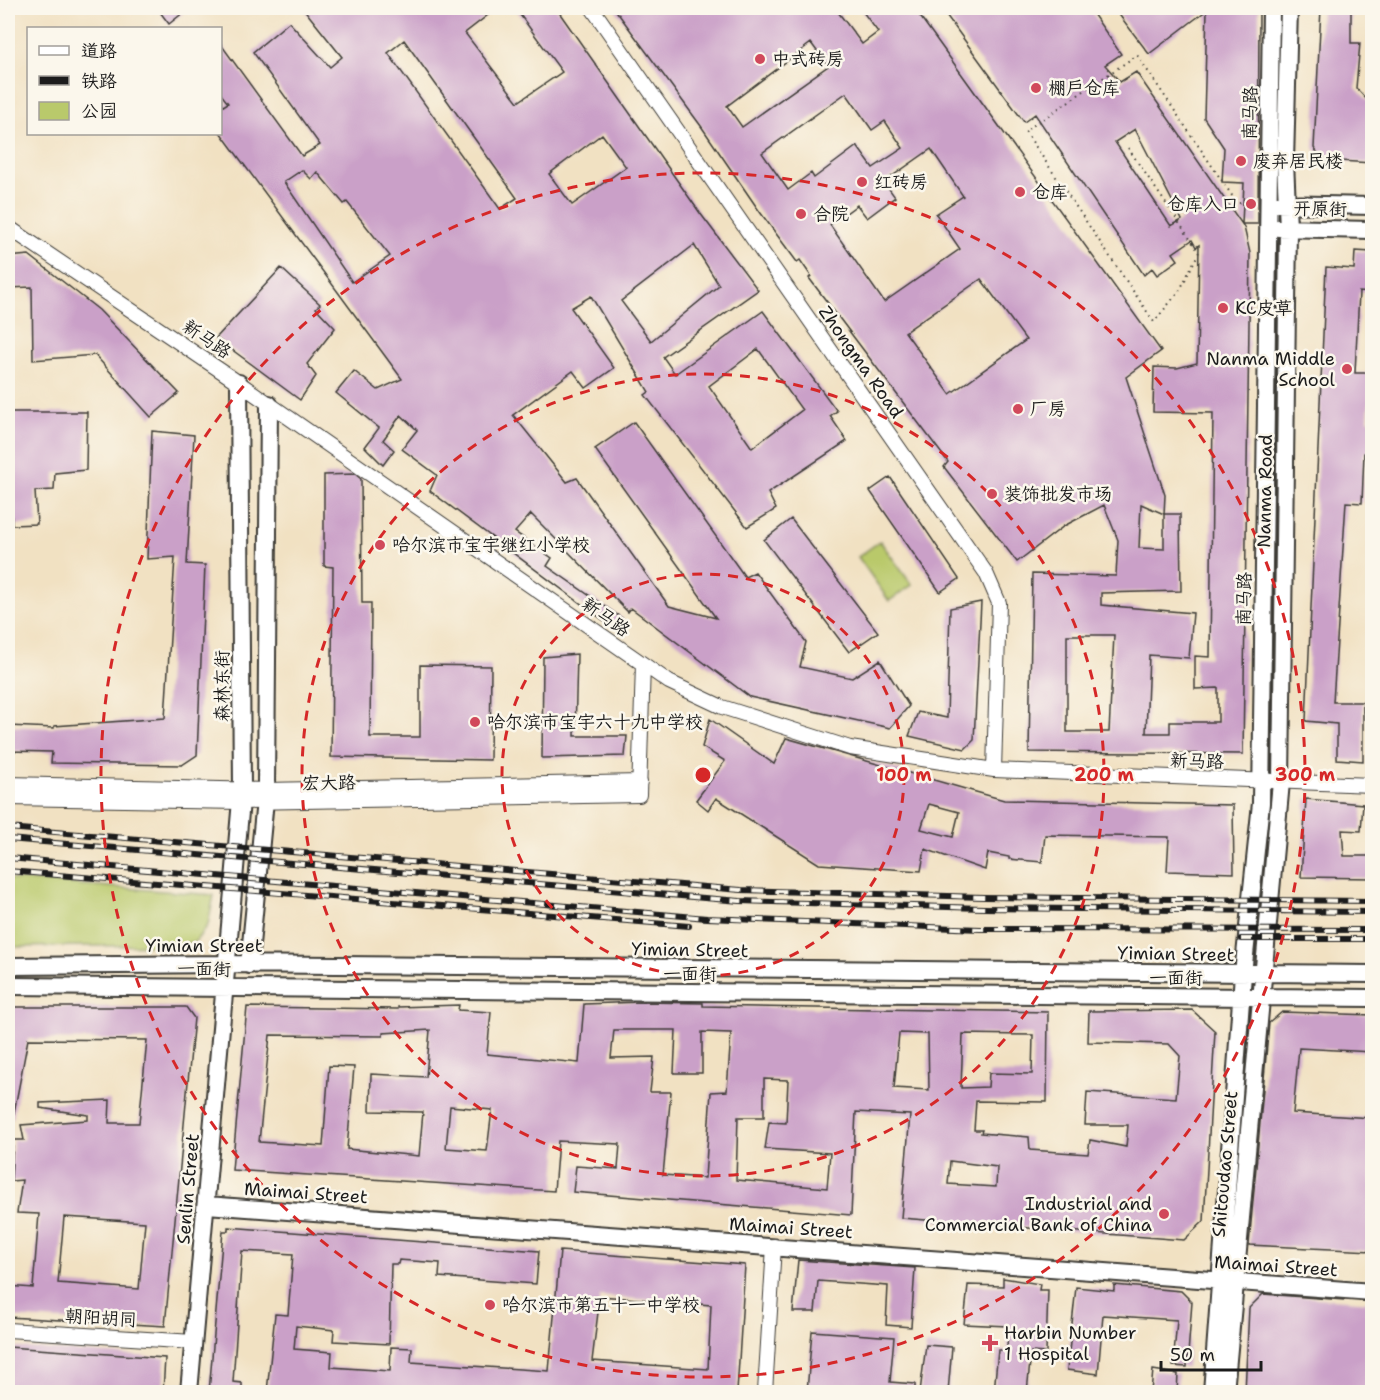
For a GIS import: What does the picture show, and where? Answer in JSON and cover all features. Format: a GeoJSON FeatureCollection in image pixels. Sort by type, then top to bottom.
{"type":"FeatureCollection","features":[{"type":"Feature","properties":{"kind":"main road","name":"南马路"},"geometry":{"type":"LineString","coordinates":[[1227,1283],[1243,974],[1262,782],[1271,8]]}},
{"type":"Feature","properties":{"kind":"main road","name":"Nanma Road"},"geometry":{"type":"LineString","coordinates":[[1263,975],[1281,782],[1288,228],[1285,162],[1289,8]]}},
{"type":"Feature","properties":{"kind":"main road","name":"开原街"},"geometry":{"type":"LineString","coordinates":[[1268,203],[1372,206]]}},
{"type":"Feature","properties":{"kind":"main road","name":"开原街"},"geometry":{"type":"LineString","coordinates":[[1268,228],[1372,230]]}},
{"type":"Feature","properties":{"kind":"main road","name":"森林东街"},"geometry":{"type":"LineString","coordinates":[[226,989],[226,964],[242,796],[239,383]]}},
{"type":"Feature","properties":{"kind":"main road"},"geometry":{"type":"LineString","coordinates":[[249,965],[265,796],[268,404]]}},
{"type":"Feature","properties":{"kind":"main road","name":"Yimian Street"},"geometry":{"type":"LineString","coordinates":[[8,966],[226,964],[1263,975],[1372,974]]}},
{"type":"Feature","properties":{"kind":"main road","name":"Shitoudao Street"},"geometry":{"type":"LineString","coordinates":[[1225,1392],[1227,1283],[1263,975]]}},
{"type":"Feature","properties":{"kind":"main road","name":"一面街"},"geometry":{"type":"LineString","coordinates":[[8,986],[1372,998]]}},
{"type":"Feature","properties":{"kind":"main road","name":"Senlin Street"},"geometry":{"type":"LineString","coordinates":[[189,1392],[226,989]]}},
{"type":"Feature","properties":{"kind":"main road","name":"Maimai Street"},"geometry":{"type":"LineString","coordinates":[[207,1205],[774,1246],[1227,1283],[1372,1292]]}},
{"type":"Feature","properties":{"kind":"main road"},"geometry":{"type":"LineString","coordinates":[[1212,1392],[1227,1283]]}},
{"type":"Feature","properties":{"kind":"street","name":"Zhongma Road"},"geometry":{"type":"LineString","coordinates":[[592,8],[986,573],[999,603],[994,770]]}},
{"type":"Feature","properties":{"kind":"street","name":"新马路"},"geometry":{"type":"LineString","coordinates":[[8,227],[239,383],[669,682],[722,707],[850,748],[994,770],[1262,782],[1372,784]]}},
{"type":"Feature","properties":{"kind":"street","name":"宏大路"},"geometry":{"type":"LineString","coordinates":[[8,798],[639,795],[643,664]]}},
{"type":"Feature","properties":{"kind":"street","name":"宏大路"},"geometry":{"type":"LineString","coordinates":[[8,784],[242,796]]}},
{"type":"Feature","properties":{"kind":"street"},"geometry":{"type":"LineString","coordinates":[[765,1392],[774,1246]]}},
{"type":"Feature","properties":{"kind":"street","name":"朝阳胡同"},"geometry":{"type":"LineString","coordinates":[[8,1330],[193,1342]]}},
{"type":"Feature","properties":{"kind":"path"},"geometry":{"type":"LineString","coordinates":[[1128,148],[1199,252],[1180,290],[1154,322],[1025,130],[1137,55],[1237,202],[1268,203]]}},
{"type":"Feature","properties":{"kind":"green space"},"geometry":{"type":"Polygon","coordinates":[[[880,541],[912,585],[889,601],[858,557],[880,541]]]}},
{"type":"Feature","properties":{"kind":"green space"},"geometry":{"type":"Polygon","coordinates":[[[8,879],[214,895],[208,925],[195,942],[177,945],[8,947],[8,879]]]}},
{"type":"Feature","properties":{"kind":"building"},"geometry":{"type":"Polygon","coordinates":[[[157,8],[189,8],[169,24],[157,8]]]}},
{"type":"Feature","properties":{"kind":"building"},"geometry":{"type":"Polygon","coordinates":[[[303,8],[497,8],[465,33],[518,102],[562,72],[515,8],[556,8],[700,213],[758,290],[663,357],[675,374],[763,311],[837,411],[830,416],[847,441],[768,493],[776,509],[747,527],[645,395],[649,392],[591,296],[571,308],[614,368],[586,388],[573,371],[513,415],[567,482],[577,478],[669,606],[716,618],[595,449],[634,422],[745,577],[755,572],[806,642],[800,667],[852,678],[880,660],[909,706],[890,728],[750,697],[631,608],[628,612],[531,514],[515,532],[552,558],[547,566],[623,619],[615,629],[430,491],[437,475],[402,449],[417,430],[401,415],[383,440],[394,450],[383,465],[365,447],[379,428],[336,393],[354,371],[378,390],[402,379],[222,135],[222,107],[228,103],[222,96],[222,46],[302,156],[320,145],[253,52],[289,22],[330,67],[342,57],[303,8]],[[404,40],[388,53],[500,209],[517,198],[404,40]],[[602,134],[549,174],[572,205],[626,167],[602,134]],[[302,170],[284,182],[352,282],[390,256],[347,202],[344,204],[317,172],[311,179],[302,170]],[[694,245],[621,301],[651,341],[719,285],[694,245]],[[758,349],[709,386],[752,448],[802,410],[758,349]]]}},
{"type":"Feature","properties":{"kind":"building"},"geometry":{"type":"Polygon","coordinates":[[[614,8],[835,8],[862,44],[878,32],[860,8],[914,8],[1161,351],[1126,377],[1165,495],[1164,514],[1180,514],[1181,591],[1101,593],[1101,605],[1193,613],[1189,658],[1149,655],[1146,733],[1170,733],[1170,722],[1218,722],[1218,688],[1195,689],[1195,656],[1210,657],[1213,413],[1153,412],[1154,367],[1177,368],[1197,363],[1199,245],[1196,247],[1192,240],[1173,253],[1178,260],[1157,275],[1152,268],[1144,275],[1035,114],[1024,122],[941,8],[1089,8],[1121,54],[1105,65],[1120,82],[1136,72],[1244,227],[1250,253],[1243,754],[1029,752],[1032,574],[1116,576],[1118,540],[1104,505],[1064,526],[1017,562],[944,467],[948,462],[809,278],[811,276],[800,260],[797,262],[760,212],[701,126],[614,8]],[[811,43],[727,106],[742,127],[828,66],[811,43]],[[846,93],[762,153],[788,190],[811,173],[814,178],[857,146],[873,168],[903,148],[885,121],[872,130],[846,93]],[[1135,129],[1115,142],[1171,226],[1182,220],[1135,129]],[[931,149],[884,182],[895,197],[867,218],[857,205],[830,225],[884,302],[960,249],[936,214],[963,196],[931,149]],[[981,279],[905,332],[950,394],[1026,340],[981,279]],[[1141,504],[1139,548],[1164,549],[1164,514],[1141,504]],[[1067,635],[1067,732],[1109,732],[1114,635],[1067,635]]]}},
{"type":"Feature","properties":{"kind":"building"},"geometry":{"type":"Polygon","coordinates":[[[1114,8],[1259,8],[1258,224],[1242,224],[1244,183],[1222,182],[1224,148],[1204,118],[1207,10],[1149,54],[1114,8]]]}},
{"type":"Feature","properties":{"kind":"building"},"geometry":{"type":"Polygon","coordinates":[[[1321,8],[1351,8],[1351,43],[1360,43],[1356,88],[1372,105],[1372,163],[1323,160],[1314,148],[1321,8]]]}},
{"type":"Feature","properties":{"kind":"building"},"geometry":{"type":"Polygon","coordinates":[[[1355,251],[1372,252],[1372,293],[1359,292],[1355,373],[1371,373],[1368,419],[1372,421],[1372,451],[1364,453],[1362,503],[1346,502],[1333,702],[1363,702],[1363,761],[1337,759],[1337,724],[1306,721],[1326,267],[1354,269],[1355,251]]]}},
{"type":"Feature","properties":{"kind":"building"},"geometry":{"type":"Polygon","coordinates":[[[29,255],[99,310],[179,393],[151,417],[95,355],[33,360],[32,287],[8,288],[8,257],[29,255]]]}},
{"type":"Feature","properties":{"kind":"building"},"geometry":{"type":"Polygon","coordinates":[[[281,268],[320,304],[316,308],[335,328],[307,364],[316,376],[300,400],[216,338],[281,268]]]}},
{"type":"Feature","properties":{"kind":"building"},"geometry":{"type":"Polygon","coordinates":[[[8,412],[87,412],[86,470],[55,473],[54,490],[35,491],[37,524],[12,525],[10,492],[8,492],[8,412]]]}},
{"type":"Feature","properties":{"kind":"building"},"geometry":{"type":"Polygon","coordinates":[[[152,431],[194,435],[187,564],[205,565],[197,755],[182,765],[51,763],[52,752],[8,751],[8,726],[54,728],[54,726],[165,718],[175,557],[147,559],[152,431]]]}},
{"type":"Feature","properties":{"kind":"building"},"geometry":{"type":"Polygon","coordinates":[[[355,474],[361,479],[362,603],[371,603],[370,737],[420,737],[420,665],[491,666],[490,760],[331,757],[333,567],[324,566],[324,475],[355,474]]]}},
{"type":"Feature","properties":{"kind":"building"},"geometry":{"type":"Polygon","coordinates":[[[890,477],[959,579],[940,592],[870,491],[890,477]]]}},
{"type":"Feature","properties":{"kind":"building"},"geometry":{"type":"Polygon","coordinates":[[[791,519],[878,632],[849,652],[764,540],[791,519]]]}},
{"type":"Feature","properties":{"kind":"building"},"geometry":{"type":"Polygon","coordinates":[[[981,602],[974,740],[965,749],[909,736],[918,712],[947,718],[950,608],[981,602]]]}},
{"type":"Feature","properties":{"kind":"building"},"geometry":{"type":"Polygon","coordinates":[[[577,654],[575,736],[627,736],[625,756],[542,758],[543,657],[577,654]]]}},
{"type":"Feature","properties":{"kind":"building"},"geometry":{"type":"Polygon","coordinates":[[[710,719],[774,764],[786,738],[1004,800],[1233,805],[1234,873],[1167,871],[1169,837],[1045,835],[1042,862],[1009,859],[1009,857],[988,853],[985,870],[925,849],[921,871],[819,864],[716,798],[708,810],[696,800],[725,761],[702,747],[710,719]],[[929,804],[921,829],[953,837],[959,812],[929,804]]]}},
{"type":"Feature","properties":{"kind":"building"},"geometry":{"type":"Polygon","coordinates":[[[1306,799],[1363,804],[1361,831],[1342,830],[1344,856],[1372,856],[1372,878],[1301,877],[1306,799]]]}},
{"type":"Feature","properties":{"kind":"building"},"geometry":{"type":"Polygon","coordinates":[[[703,1003],[703,1006],[1048,1012],[1047,1102],[976,1101],[974,1130],[982,1130],[981,1133],[1029,1137],[1030,1150],[1088,1154],[1090,1140],[1126,1147],[1128,1125],[1085,1125],[1087,1092],[1176,1098],[1180,1056],[1169,1044],[1088,1042],[1089,1011],[1192,1010],[1215,1031],[1204,1221],[1184,1240],[901,1218],[910,1115],[856,1112],[851,1215],[573,1192],[576,1166],[618,1169],[620,1144],[558,1141],[554,1191],[232,1170],[247,1007],[398,1009],[398,1007],[459,1005],[458,1010],[491,1012],[487,1054],[579,1063],[584,1004],[703,1003]],[[430,1030],[383,1033],[383,1036],[270,1035],[259,1142],[323,1146],[329,1066],[354,1067],[347,1149],[419,1156],[423,1112],[370,1111],[371,1074],[426,1077],[430,1030]],[[614,1030],[611,1058],[654,1057],[650,1092],[671,1092],[663,1175],[705,1178],[711,1092],[727,1091],[731,1033],[702,1032],[702,1073],[674,1073],[676,1030],[614,1030]],[[899,1033],[894,1088],[929,1090],[928,1034],[899,1033]],[[963,1034],[961,1088],[988,1087],[989,1073],[1032,1074],[1033,1035],[963,1034]],[[764,1079],[764,1117],[738,1117],[736,1180],[827,1188],[830,1153],[765,1149],[769,1122],[786,1123],[788,1080],[764,1079]],[[450,1106],[446,1148],[487,1151],[492,1110],[450,1106]],[[950,1161],[948,1184],[996,1187],[997,1167],[950,1161]]]}},
{"type":"Feature","properties":{"kind":"building"},"geometry":{"type":"Polygon","coordinates":[[[8,1007],[186,1007],[194,1018],[165,1326],[8,1317],[8,1286],[33,1288],[39,1214],[17,1213],[22,1180],[11,1181],[13,1140],[24,1140],[21,1125],[88,1120],[88,1115],[40,1108],[40,1103],[110,1100],[109,1123],[139,1123],[147,1040],[28,1039],[13,1118],[8,1118],[8,1007]],[[64,1217],[58,1283],[139,1289],[145,1222],[64,1217]]]}},
{"type":"Feature","properties":{"kind":"building"},"geometry":{"type":"Polygon","coordinates":[[[1282,1012],[1372,1015],[1372,1052],[1299,1048],[1293,1113],[1372,1118],[1372,1251],[1249,1245],[1269,1023],[1282,1012]]]}},
{"type":"Feature","properties":{"kind":"building"},"geometry":{"type":"Polygon","coordinates":[[[228,1227],[539,1251],[536,1284],[439,1277],[440,1263],[399,1260],[398,1264],[391,1264],[389,1344],[333,1341],[334,1330],[296,1326],[294,1349],[332,1352],[331,1367],[390,1371],[391,1347],[412,1348],[411,1362],[549,1371],[560,1251],[745,1265],[737,1392],[267,1392],[275,1314],[288,1315],[293,1254],[242,1251],[233,1382],[242,1383],[242,1392],[209,1392],[223,1231],[228,1231],[228,1227]],[[600,1296],[592,1361],[708,1369],[711,1305],[600,1296]]]}},
{"type":"Feature","properties":{"kind":"building"},"geometry":{"type":"Polygon","coordinates":[[[798,1260],[915,1268],[911,1327],[886,1325],[888,1286],[818,1281],[815,1312],[793,1312],[798,1260]]]}},
{"type":"Feature","properties":{"kind":"building"},"geometry":{"type":"Polygon","coordinates":[[[1003,1278],[1040,1284],[1039,1290],[1048,1290],[1046,1353],[1031,1352],[1027,1392],[994,1392],[998,1350],[1007,1350],[1008,1326],[964,1324],[968,1285],[1003,1286],[1003,1278]]]}},
{"type":"Feature","properties":{"kind":"building"},"geometry":{"type":"Polygon","coordinates":[[[1114,1285],[1181,1291],[1192,1302],[1187,1367],[1173,1366],[1177,1320],[1103,1315],[1098,1374],[1067,1370],[1076,1287],[1114,1291],[1114,1285]]]}},
{"type":"Feature","properties":{"kind":"building"},"geometry":{"type":"Polygon","coordinates":[[[1263,1294],[1372,1302],[1372,1392],[1245,1392],[1249,1308],[1263,1294]]]}},
{"type":"Feature","properties":{"kind":"building"},"geometry":{"type":"Polygon","coordinates":[[[812,1331],[894,1337],[890,1382],[915,1384],[915,1392],[807,1392],[812,1331]]]}},
{"type":"Feature","properties":{"kind":"building"},"geometry":{"type":"Polygon","coordinates":[[[926,1345],[952,1347],[948,1392],[920,1392],[926,1345]]]}},
{"type":"Feature","properties":{"kind":"building"},"geometry":{"type":"Polygon","coordinates":[[[8,1347],[165,1358],[163,1392],[55,1392],[55,1390],[8,1386],[8,1347]]]}},
{"type":"Feature","properties":{"kind":"building"},"geometry":{"type":"Polygon","coordinates":[[[1153,1370],[1178,1374],[1177,1392],[1151,1392],[1153,1370]]]}},
{"type":"Feature","properties":{"kind":"railway"},"geometry":{"type":"LineString","coordinates":[[8,828],[741,890],[983,897],[1372,901]]}},
{"type":"Feature","properties":{"kind":"railway"},"geometry":{"type":"LineString","coordinates":[[8,839],[740,901],[983,908],[1372,912]]}},
{"type":"Feature","properties":{"kind":"railway"},"geometry":{"type":"LineString","coordinates":[[8,858],[707,918],[980,929],[1372,930]]}},
{"type":"Feature","properties":{"kind":"railway"},"geometry":{"type":"LineString","coordinates":[[8,871],[689,926]]}},
{"type":"Feature","properties":{"kind":"railway"},"geometry":{"type":"LineString","coordinates":[[1241,939],[1372,939]]}},
{"type":"Feature","properties":{"kind":"place","name":"中式砖房"},"geometry":{"type":"Point","coordinates":[760,59]}},
{"type":"Feature","properties":{"kind":"place","name":"棚户仓库"},"geometry":{"type":"Point","coordinates":[1036,88]}},
{"type":"Feature","properties":{"kind":"place","name":"废弃居民楼"},"geometry":{"type":"Point","coordinates":[1241,161]}},
{"type":"Feature","properties":{"kind":"place","name":"红砖房"},"geometry":{"type":"Point","coordinates":[862,182]}},
{"type":"Feature","properties":{"kind":"place","name":"仓库"},"geometry":{"type":"Point","coordinates":[1020,192]}},
{"type":"Feature","properties":{"kind":"place","name":"仓库入口"},"geometry":{"type":"Point","coordinates":[1251,204]}},
{"type":"Feature","properties":{"kind":"place","name":"合院"},"geometry":{"type":"Point","coordinates":[801,214]}},
{"type":"Feature","properties":{"kind":"place","name":"KC皮草"},"geometry":{"type":"Point","coordinates":[1223,308]}},
{"type":"Feature","properties":{"kind":"place","name":"Nanma Middle School"},"geometry":{"type":"Point","coordinates":[1347,369]}},
{"type":"Feature","properties":{"kind":"place","name":"厂房"},"geometry":{"type":"Point","coordinates":[1018,409]}},
{"type":"Feature","properties":{"kind":"place","name":"装饰批发市场"},"geometry":{"type":"Point","coordinates":[992,494]}},
{"type":"Feature","properties":{"kind":"place","name":"哈尔滨市宝宇继红小学校"},"geometry":{"type":"Point","coordinates":[380,545]}},
{"type":"Feature","properties":{"kind":"place","name":"哈尔滨市宝宇六十九中学校"},"geometry":{"type":"Point","coordinates":[475,722]}},
{"type":"Feature","properties":{"kind":"place","name":"Industrial and Commercial Bank of China"},"geometry":{"type":"Point","coordinates":[1164,1214]}},
{"type":"Feature","properties":{"kind":"place","name":"哈尔滨市第五十一中学校"},"geometry":{"type":"Point","coordinates":[490,1305]}},
{"type":"Feature","properties":{"kind":"place","name":"Harbin Number 1 Hospital"},"geometry":{"type":"Point","coordinates":[990,1343]}}]}
